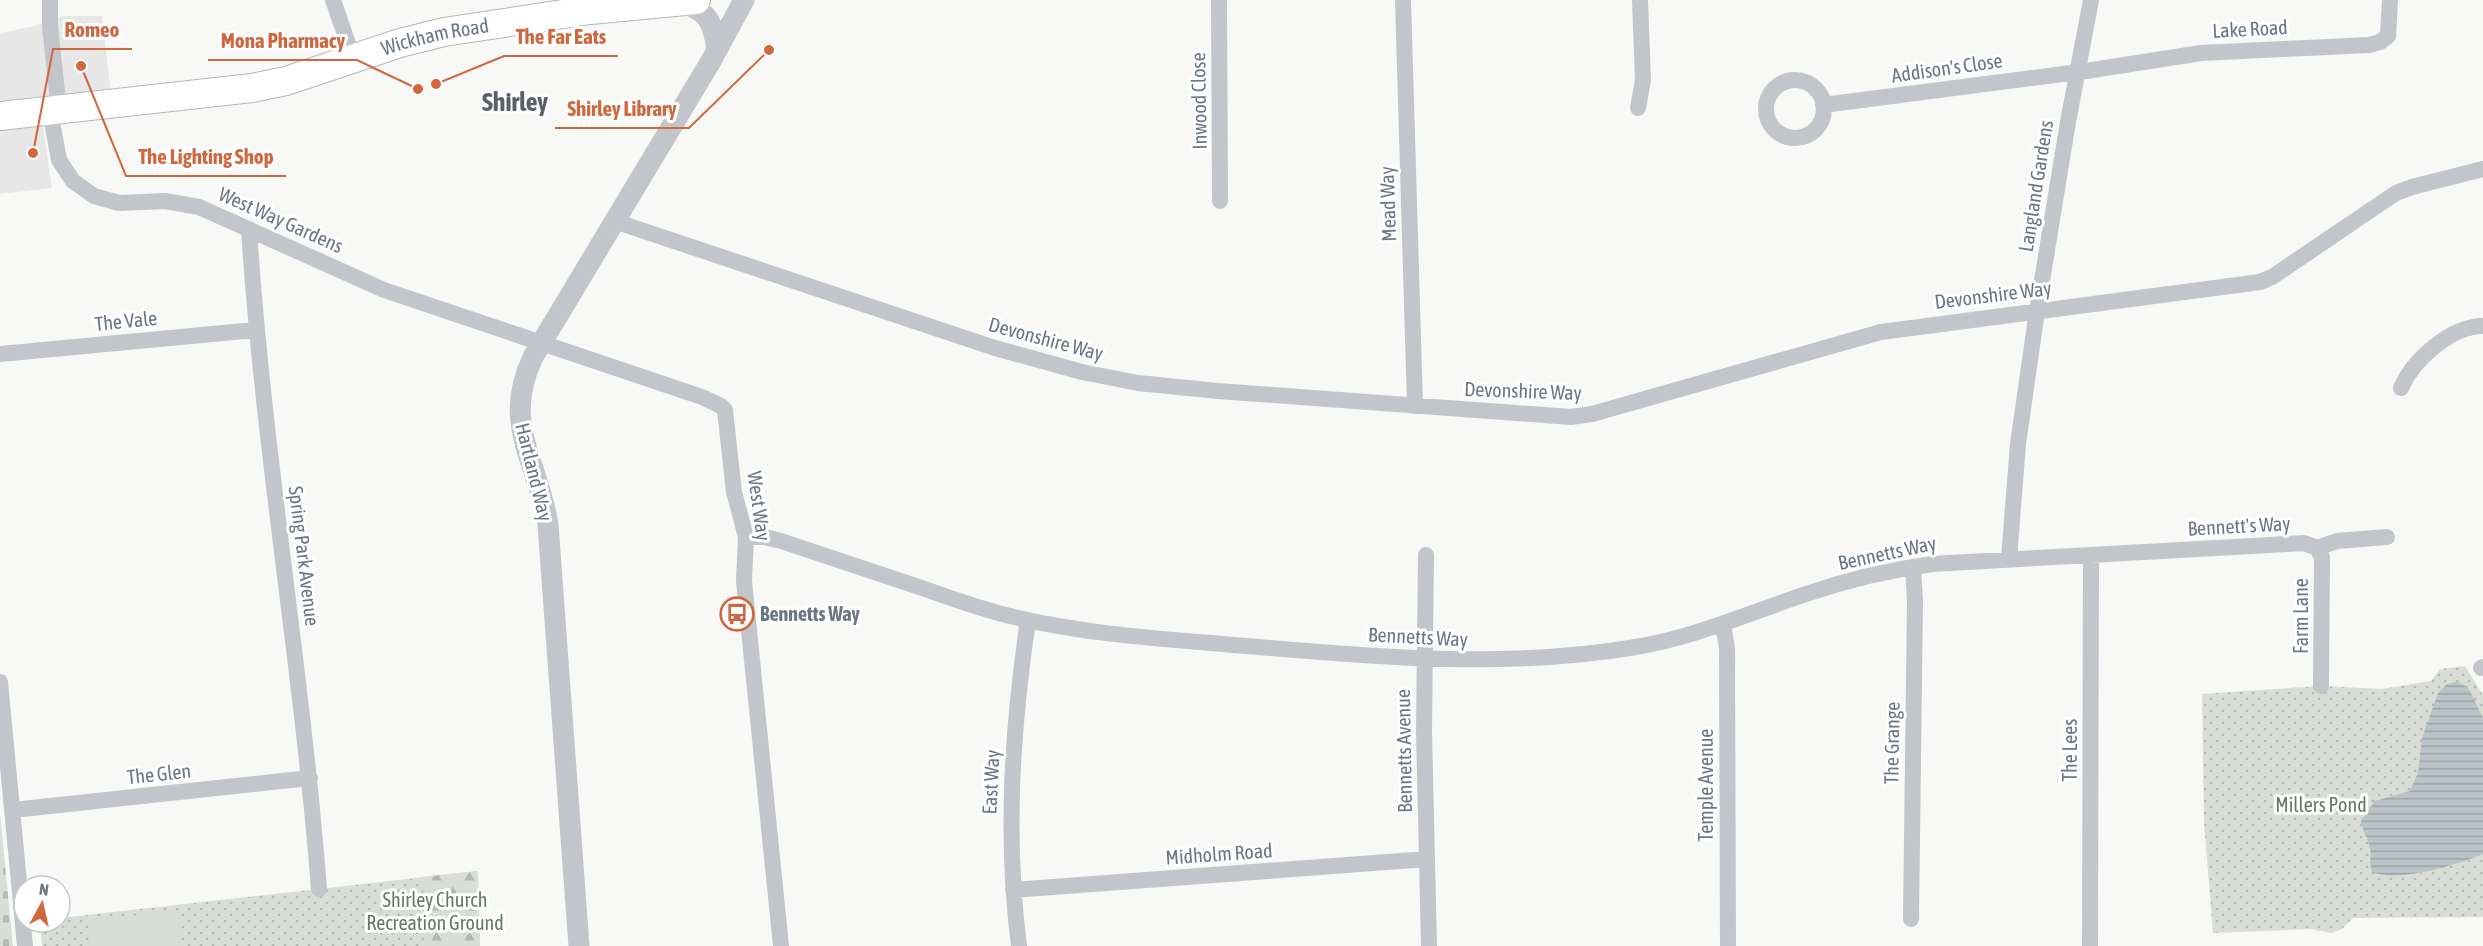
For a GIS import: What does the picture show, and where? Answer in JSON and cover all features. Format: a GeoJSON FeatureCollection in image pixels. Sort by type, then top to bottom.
{"type":"FeatureCollection","features":[{"type":"Feature","properties":{"kind":"highway","name":"Wickham Road"},"geometry":{"type":"LineString","coordinates":[[0,116],[252,88],[286,81],[353,58],[444,32],[590,5],[686,1]]}},
{"type":"Feature","properties":{"kind":"street","name":"West Way Gardens"},"geometry":{"type":"LineString","coordinates":[[50,0],[54,110],[59,160],[73,181],[83,189],[107,201],[119,203],[165,201],[187,203],[384,290],[543,342]]}},
{"type":"Feature","properties":{"kind":"street"},"geometry":{"type":"LineString","coordinates":[[333,0],[353,58]]}},
{"type":"Feature","properties":{"kind":"street","name":"Hartland Way"},"geometry":{"type":"LineString","coordinates":[[579,946],[548,525],[519,423],[522,383],[533,357],[717,50],[744,0]]}},
{"type":"Feature","properties":{"kind":"street","name":"Inwood Close"},"geometry":{"type":"LineString","coordinates":[[1219,0],[1221,201]]}},
{"type":"Feature","properties":{"kind":"street","name":"Mead Way"},"geometry":{"type":"LineString","coordinates":[[1403,0],[1415,406]]}},
{"type":"Feature","properties":{"kind":"street"},"geometry":{"type":"LineString","coordinates":[[1638,108],[1643,80],[1640,0]]}},
{"type":"Feature","properties":{"kind":"street","name":"Langland Gardens"},"geometry":{"type":"LineString","coordinates":[[2009,558],[2018,444],[2037,311],[2076,72],[2091,0]]}},
{"type":"Feature","properties":{"kind":"street","name":"Lake Road"},"geometry":{"type":"LineString","coordinates":[[2076,72],[2213,52],[2369,45],[2385,40],[2388,36],[2390,0]]}},
{"type":"Feature","properties":{"kind":"street"},"geometry":{"type":"LineString","coordinates":[[686,1],[701,11],[710,21],[717,50]]}},
{"type":"Feature","properties":{"kind":"street","name":"Addison's Close"},"geometry":{"type":"LineString","coordinates":[[1823,105],[2076,72]]}},
{"type":"Feature","properties":{"kind":"street","name":"Devonshire Way"},"geometry":{"type":"LineString","coordinates":[[614,221],[995,348],[1082,372],[1165,386],[1415,406],[1580,416],[1881,332],[2260,282],[2284,269],[2396,193],[2483,169]]}},
{"type":"Feature","properties":{"kind":"street","name":"Spring Park Avenue"},"geometry":{"type":"LineString","coordinates":[[249,229],[255,330],[310,778],[319,889]]}},
{"type":"Feature","properties":{"kind":"street"},"geometry":{"type":"LineString","coordinates":[[2401,388],[2410,370],[2445,339],[2466,328],[2483,326]]}},
{"type":"Feature","properties":{"kind":"street","name":"The Vale"},"geometry":{"type":"LineString","coordinates":[[0,354],[255,330]]}},
{"type":"Feature","properties":{"kind":"street","name":"West Way"},"geometry":{"type":"LineString","coordinates":[[543,342],[721,406],[727,416],[734,492],[746,537],[744,581],[782,946]]}},
{"type":"Feature","properties":{"kind":"street","name":"Bennetts Way"},"geometry":{"type":"LineString","coordinates":[[746,537],[765,537],[781,541],[983,609],[1028,620],[1140,636],[1424,660],[1478,661],[1564,658],[1642,646],[1723,624],[1865,576],[1913,567],[1953,561],[2091,555]]}},
{"type":"Feature","properties":{"kind":"street","name":"Bennett's Way"},"geometry":{"type":"LineString","coordinates":[[2091,555],[2304,543],[2317,548],[2337,541],[2387,537]]}},
{"type":"Feature","properties":{"kind":"street","name":"Farm Lane"},"geometry":{"type":"LineString","coordinates":[[2317,548],[2322,557],[2321,686]]}},
{"type":"Feature","properties":{"kind":"street","name":"Bennetts Avenue"},"geometry":{"type":"LineString","coordinates":[[1426,555],[1424,660],[1429,946]]}},
{"type":"Feature","properties":{"kind":"street","name":"The Lees"},"geometry":{"type":"LineString","coordinates":[[2090,946],[2091,555]]}},
{"type":"Feature","properties":{"kind":"street","name":"The Grange"},"geometry":{"type":"LineString","coordinates":[[1911,919],[1915,585],[1913,567]]}},
{"type":"Feature","properties":{"kind":"street","name":"East Way"},"geometry":{"type":"LineString","coordinates":[[1019,946],[1010,843],[1011,786],[1022,660],[1028,620]]}},
{"type":"Feature","properties":{"kind":"street","name":"Temple Avenue"},"geometry":{"type":"LineString","coordinates":[[1723,624],[1727,642],[1728,946]]}},
{"type":"Feature","properties":{"kind":"street"},"geometry":{"type":"LineString","coordinates":[[0,682],[25,946]]}},
{"type":"Feature","properties":{"kind":"street","name":"The Glen"},"geometry":{"type":"LineString","coordinates":[[13,810],[310,778]]}},
{"type":"Feature","properties":{"kind":"street","name":"Midholm Road"},"geometry":{"type":"LineString","coordinates":[[1013,891],[1427,859]]}},
{"type":"Feature","properties":{"kind":"shaded area"},"geometry":{"type":"Polygon","coordinates":[[[63,16],[102,16],[113,114],[42,121],[52,188],[0,194],[0,33],[35,26],[63,16]]]}},
{"type":"Feature","properties":{"kind":"shaded area","name":"Millers Pond"},"geometry":{"type":"Polygon","coordinates":[[[2457,682],[2468,687],[2483,718],[2483,854],[2458,863],[2412,874],[2383,875],[2372,872],[2370,848],[2361,820],[2375,801],[2410,791],[2418,773],[2422,738],[2438,693],[2447,684],[2457,682]]]}},
{"type":"Feature","properties":{"kind":"green space","name":"Millers Pond"},"geometry":{"type":"Polygon","coordinates":[[[2465,666],[2483,695],[2483,917],[2353,918],[2342,929],[2331,933],[2311,929],[2213,933],[2204,823],[2202,694],[2321,686],[2382,689],[2431,681],[2440,669],[2465,666]]]}},
{"type":"Feature","properties":{"kind":"green space"},"geometry":{"type":"Polygon","coordinates":[[[0,814],[13,946],[0,946],[0,814]]]}},
{"type":"Feature","properties":{"kind":"green space","name":"Shirley Church Recreation Ground"},"geometry":{"type":"Polygon","coordinates":[[[478,871],[480,946],[42,946],[41,934],[72,934],[72,917],[478,871]]]}},
{"type":"Feature","properties":{"kind":"green space"},"geometry":{"type":"Polygon","coordinates":[[[478,871],[480,946],[424,946],[421,877],[478,871]]]}},
{"type":"Feature","properties":{"kind":"green space"},"geometry":{"type":"Polygon","coordinates":[[[179,911],[182,946],[91,946],[88,920],[179,911]]]}},
{"type":"Feature","properties":{"kind":"place","name":"Shirley Library"},"geometry":{"type":"Point","coordinates":[769,50]}},
{"type":"Feature","properties":{"kind":"place","name":"The Lighting Shop"},"geometry":{"type":"Point","coordinates":[81,66]}},
{"type":"Feature","properties":{"kind":"place","name":"The Far Eats"},"geometry":{"type":"Point","coordinates":[436,84]}},
{"type":"Feature","properties":{"kind":"place","name":"Mona Pharmacy"},"geometry":{"type":"Point","coordinates":[418,89]}},
{"type":"Feature","properties":{"kind":"place","name":"Romeo"},"geometry":{"type":"Point","coordinates":[33,153]}},
{"type":"Feature","properties":{"kind":"place","name":"Bennetts Way"},"geometry":{"type":"Point","coordinates":[737,614]}},
{"type":"Feature","properties":{"kind":"district","name":"Shirley"},"geometry":{"type":"Point","coordinates":[515,102]}}]}
